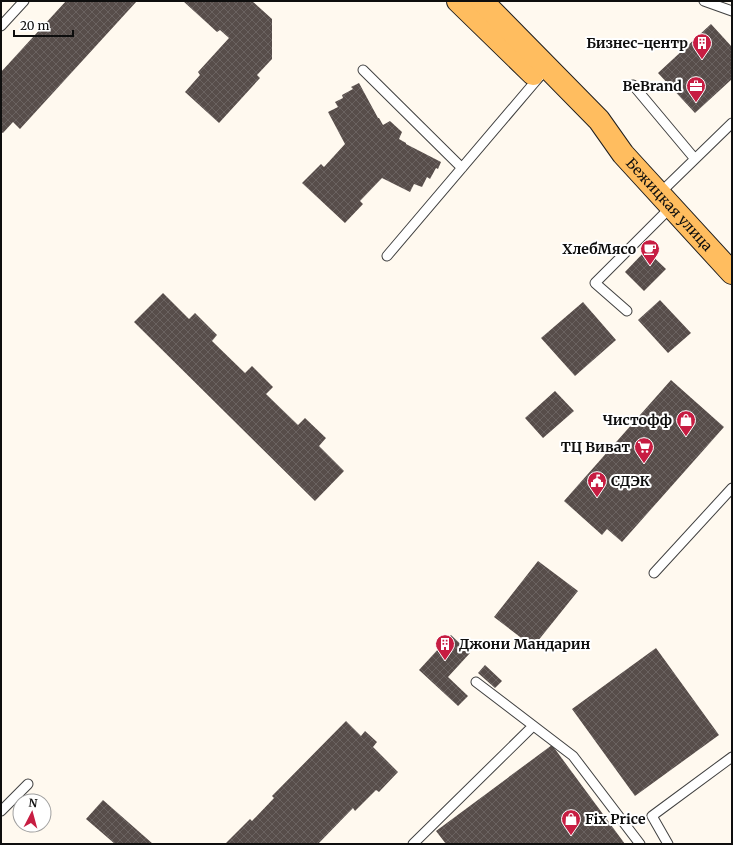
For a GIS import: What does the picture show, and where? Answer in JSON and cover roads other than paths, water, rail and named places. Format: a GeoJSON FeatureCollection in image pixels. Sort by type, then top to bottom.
{"type":"FeatureCollection","features":[{"type":"Feature","properties":{"kind":"main road"},"geometry":{"type":"LineString","coordinates":[[458,1],[543,73]]}},
{"type":"Feature","properties":{"kind":"main road"},"geometry":{"type":"LineString","coordinates":[[482,1],[543,73]]}},
{"type":"Feature","properties":{"kind":"main road","name":"Бежицкая улица"},"geometry":{"type":"LineString","coordinates":[[543,73],[589,130],[623,154],[732,273]]}},
{"type":"Feature","properties":{"kind":"lane"},"geometry":{"type":"LineString","coordinates":[[1,26],[24,1]]}},
{"type":"Feature","properties":{"kind":"lane"},"geometry":{"type":"LineString","coordinates":[[704,1],[732,11]]}},
{"type":"Feature","properties":{"kind":"lane"},"geometry":{"type":"LineString","coordinates":[[363,70],[462,168]]}},
{"type":"Feature","properties":{"kind":"lane"},"geometry":{"type":"LineString","coordinates":[[387,256],[543,73]]}},
{"type":"Feature","properties":{"kind":"lane"},"geometry":{"type":"LineString","coordinates":[[633,85],[695,159]]}},
{"type":"Feature","properties":{"kind":"lane"},"geometry":{"type":"LineString","coordinates":[[627,311],[595,283],[665,201],[695,159],[732,123]]}},
{"type":"Feature","properties":{"kind":"lane"},"geometry":{"type":"LineString","coordinates":[[654,573],[732,488]]}},
{"type":"Feature","properties":{"kind":"lane"},"geometry":{"type":"LineString","coordinates":[[476,682],[573,756],[640,844]]}},
{"type":"Feature","properties":{"kind":"lane"},"geometry":{"type":"LineString","coordinates":[[413,844],[533,726]]}},
{"type":"Feature","properties":{"kind":"lane"},"geometry":{"type":"LineString","coordinates":[[668,844],[652,816],[732,757]]}},
{"type":"Feature","properties":{"kind":"lane"},"geometry":{"type":"LineString","coordinates":[[1,811],[28,784]]}},
{"type":"Feature","properties":{"kind":"place","name":"Бизнес-центр"},"geometry":{"type":"Point","coordinates":[702,60]}},
{"type":"Feature","properties":{"kind":"place","name":"BeBrand"},"geometry":{"type":"Point","coordinates":[696,103]}},
{"type":"Feature","properties":{"kind":"place","name":"ХлебМясо"},"geometry":{"type":"Point","coordinates":[650,266]}},
{"type":"Feature","properties":{"kind":"place","name":"Чистофф"},"geometry":{"type":"Point","coordinates":[686,437]}},
{"type":"Feature","properties":{"kind":"place","name":"ТЦ Виват"},"geometry":{"type":"Point","coordinates":[644,464]}},
{"type":"Feature","properties":{"kind":"place","name":"СДЭК"},"geometry":{"type":"Point","coordinates":[597,498]}},
{"type":"Feature","properties":{"kind":"place","name":"Джони Мандарин"},"geometry":{"type":"Point","coordinates":[445,661]}},
{"type":"Feature","properties":{"kind":"place","name":"Fix Price"},"geometry":{"type":"Point","coordinates":[571,836]}}]}
